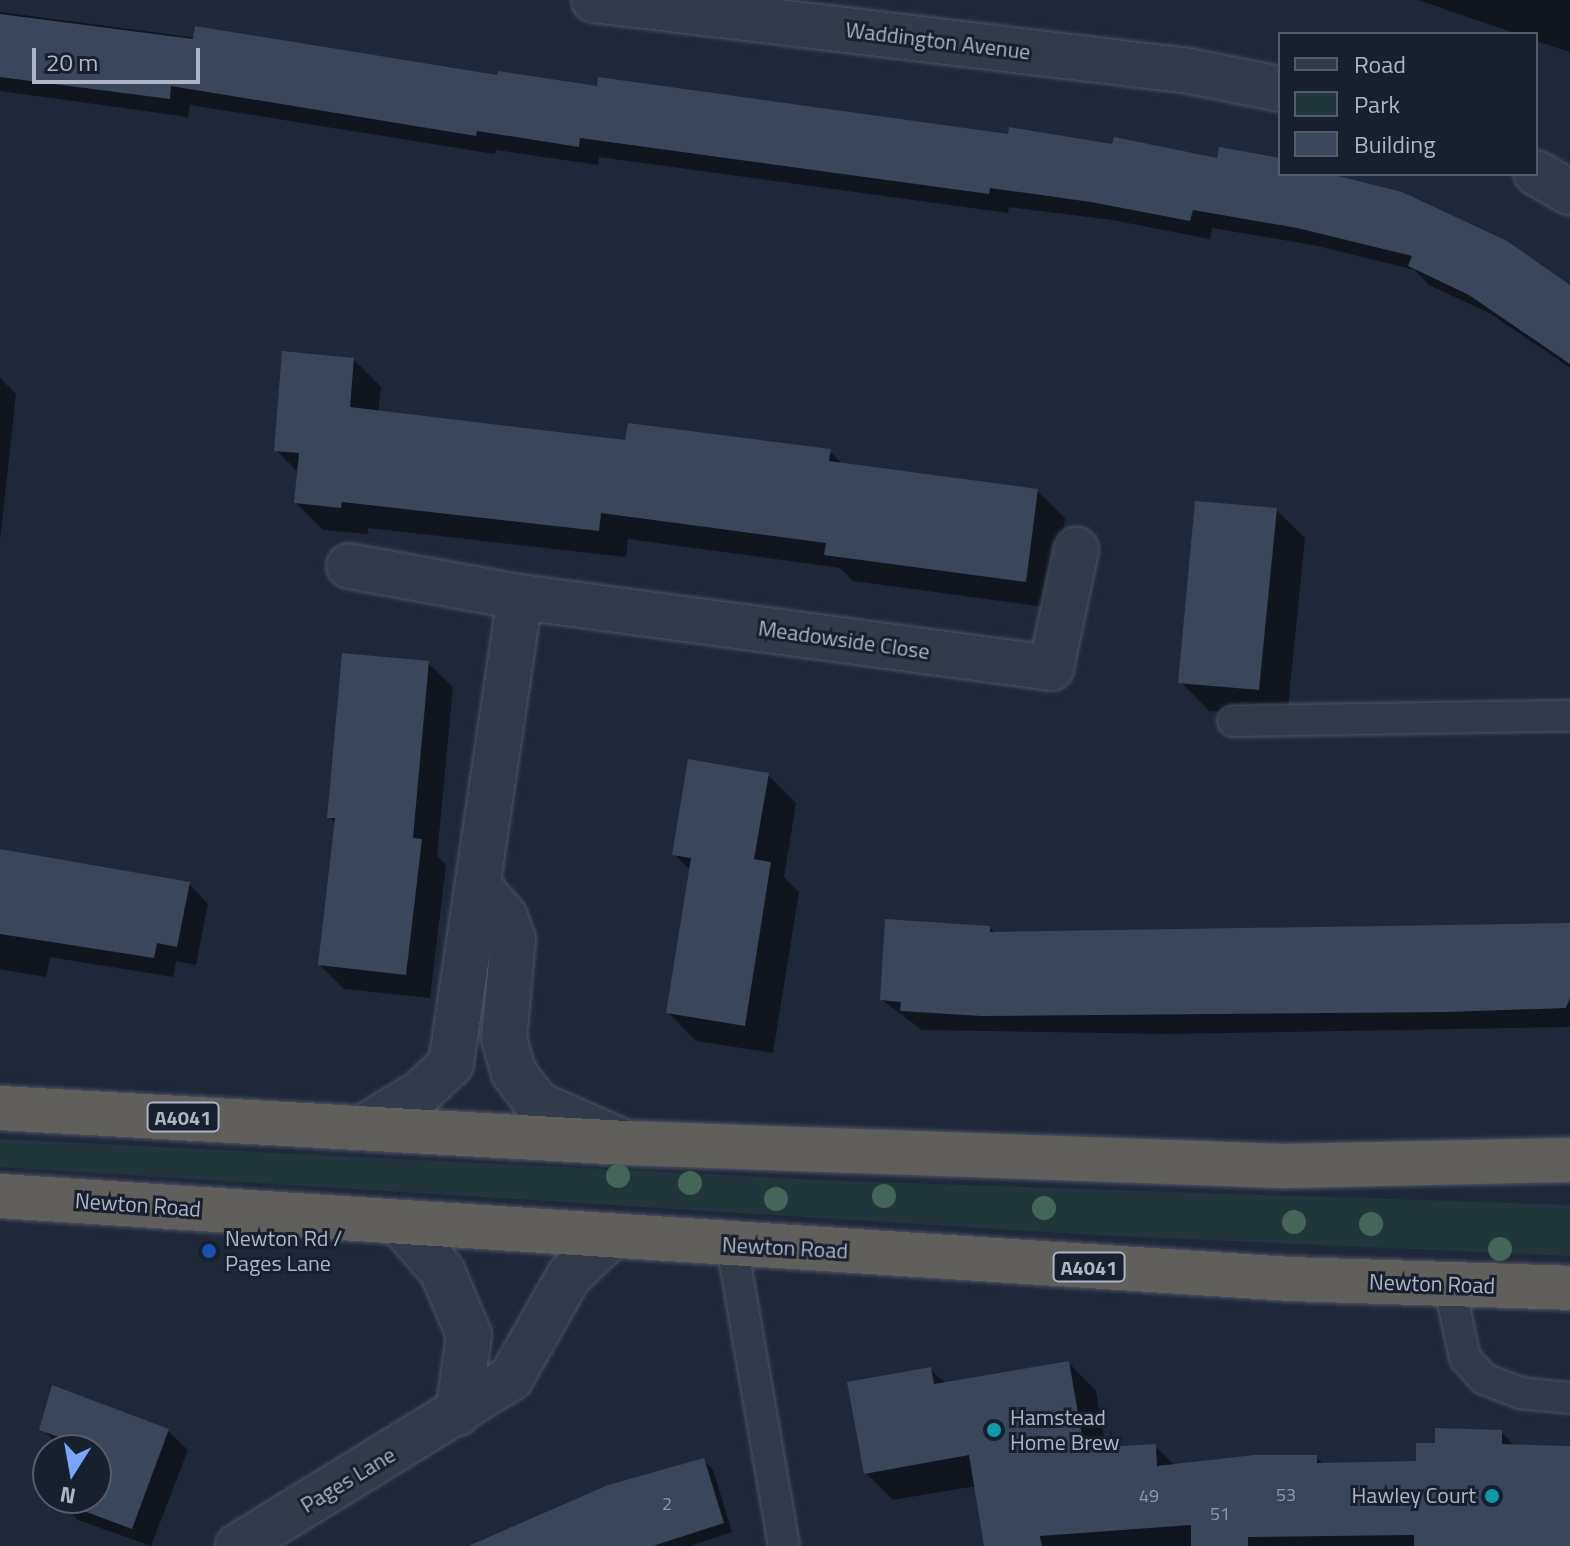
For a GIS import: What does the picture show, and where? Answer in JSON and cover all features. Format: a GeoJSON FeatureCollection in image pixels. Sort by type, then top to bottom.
{"type":"FeatureCollection","features":[{"type":"Feature","properties":{"kind":"highway","name":"A4041"},"geometry":{"type":"LineString","coordinates":[[0,1108],[366,1126],[626,1143],[1284,1166],[1570,1160]]}},
{"type":"Feature","properties":{"kind":"highway","name":"Newton Road"},"geometry":{"type":"LineString","coordinates":[[0,1196],[609,1238],[1570,1288]]}},
{"type":"Feature","properties":{"kind":"street","name":"Waddington Avenue"},"geometry":{"type":"LineString","coordinates":[[594,0],[1189,71],[1278,89]]}},
{"type":"Feature","properties":{"kind":"street"},"geometry":{"type":"LineString","coordinates":[[1538,174],[1570,193]]}},
{"type":"Feature","properties":{"kind":"street","name":"Meadowside Close"},"geometry":{"type":"LineString","coordinates":[[349,566],[520,597],[1051,668],[1076,550]]}},
{"type":"Feature","properties":{"kind":"street"},"geometry":{"type":"LineString","coordinates":[[366,1126],[420,1093],[451,1064],[469,924],[479,887],[520,597]]}},
{"type":"Feature","properties":{"kind":"street"},"geometry":{"type":"LineString","coordinates":[[479,887],[505,917],[513,939],[504,1039],[514,1073],[537,1104],[626,1143]]}},
{"type":"Feature","properties":{"kind":"street"},"geometry":{"type":"LineString","coordinates":[[401,1224],[442,1271],[469,1335],[458,1413]]}},
{"type":"Feature","properties":{"kind":"street","name":"Pages Lane"},"geometry":{"type":"LineString","coordinates":[[238,1546],[511,1378],[569,1276],[609,1238]]}},
{"type":"Feature","properties":{"kind":"lane"},"geometry":{"type":"LineString","coordinates":[[1233,721],[1570,716]]}},
{"type":"Feature","properties":{"kind":"lane"},"geometry":{"type":"LineString","coordinates":[[732,1245],[784,1546]]}},
{"type":"Feature","properties":{"kind":"lane"},"geometry":{"type":"LineString","coordinates":[[1449,1284],[1465,1358],[1484,1379],[1520,1393],[1570,1398]]}},
{"type":"Feature","properties":{"kind":"green space"},"geometry":{"type":"Polygon","coordinates":[[[0,1139],[842,1181],[1570,1205],[1570,1256],[1096,1235],[0,1167],[0,1139]]]}},
{"type":"Feature","properties":{"kind":"building"},"geometry":{"type":"Polygon","coordinates":[[[0,14],[193,39],[195,26],[497,75],[498,71],[597,86],[598,77],[1008,134],[1009,127],[1112,144],[1114,137],[1217,158],[1219,147],[1278,158],[1278,176],[1338,176],[1402,192],[1507,241],[1570,285],[1570,364],[1469,295],[1408,266],[1412,256],[1297,228],[1193,210],[1190,221],[1091,202],[990,188],[989,194],[580,138],[579,147],[477,131],[476,136],[171,86],[170,99],[0,77],[0,14]]]}},
{"type":"Feature","properties":{"kind":"building"},"geometry":{"type":"Polygon","coordinates":[[[282,351],[354,358],[350,407],[625,440],[628,423],[831,449],[829,461],[1038,489],[1026,582],[824,555],[826,543],[601,513],[599,531],[342,502],[341,508],[294,503],[299,453],[274,451],[282,351]]]}},
{"type":"Feature","properties":{"kind":"building"},"geometry":{"type":"Polygon","coordinates":[[[1195,501],[1277,508],[1259,690],[1178,683],[1195,501]]]}},
{"type":"Feature","properties":{"kind":"building"},"geometry":{"type":"Polygon","coordinates":[[[342,653],[429,661],[413,838],[422,839],[406,975],[318,965],[335,818],[327,818],[342,653]]]}},
{"type":"Feature","properties":{"kind":"building"},"geometry":{"type":"Polygon","coordinates":[[[688,759],[769,773],[754,859],[771,862],[745,1026],[666,1013],[691,858],[672,855],[688,759]]]}},
{"type":"Feature","properties":{"kind":"building"},"geometry":{"type":"Polygon","coordinates":[[[0,849],[190,882],[177,947],[157,943],[154,958],[0,934],[0,849]]]}},
{"type":"Feature","properties":{"kind":"building"},"geometry":{"type":"Polygon","coordinates":[[[885,919],[990,926],[990,932],[1570,923],[1570,998],[1566,1008],[1446,1012],[981,1016],[900,1011],[901,1002],[880,1000],[885,919]]]}},
{"type":"Feature","properties":{"kind":"building"},"geometry":{"type":"Polygon","coordinates":[[[1069,1361],[1084,1448],[1156,1444],[1157,1466],[1254,1455],[1317,1455],[1317,1463],[1416,1461],[1416,1443],[1435,1443],[1435,1428],[1502,1430],[1502,1444],[1570,1446],[1570,1546],[1414,1546],[1414,1535],[1248,1537],[1248,1546],[1191,1546],[1191,1525],[1040,1536],[1042,1546],[984,1546],[969,1455],[864,1474],[847,1382],[931,1367],[934,1384],[1069,1361]]]}},
{"type":"Feature","properties":{"kind":"building"},"geometry":{"type":"Polygon","coordinates":[[[52,1385],[169,1429],[132,1529],[92,1514],[112,1514],[112,1434],[50,1434],[39,1430],[52,1385]]]}},
{"type":"Feature","properties":{"kind":"building"},"geometry":{"type":"Polygon","coordinates":[[[704,1458],[724,1523],[653,1546],[468,1546],[608,1485],[704,1458]]]}},
{"type":"Feature","properties":{"kind":"place","name":"Newton Rd / Pages Lane"},"geometry":{"type":"Point","coordinates":[209,1251]}},
{"type":"Feature","properties":{"kind":"place","name":"Hamstead Home Brew"},"geometry":{"type":"Point","coordinates":[994,1430]}},
{"type":"Feature","properties":{"kind":"place","name":"Hawley Court"},"geometry":{"type":"Point","coordinates":[1492,1496]}}]}
